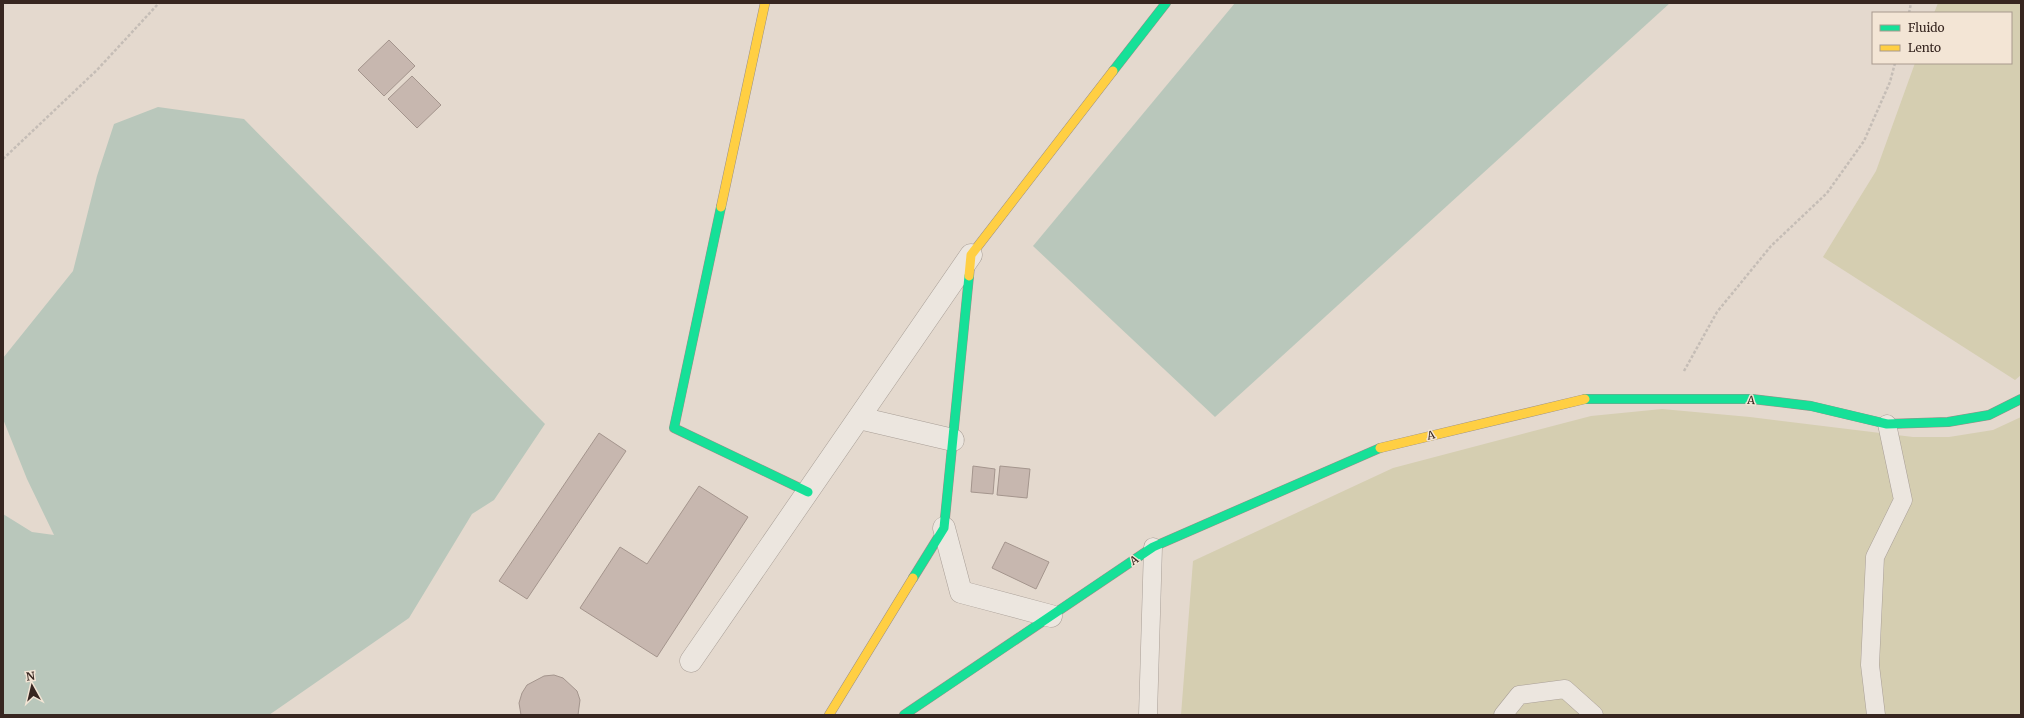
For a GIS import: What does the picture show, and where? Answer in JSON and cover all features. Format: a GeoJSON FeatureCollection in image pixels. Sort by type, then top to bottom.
{"type":"FeatureCollection","features":[{"type":"Feature","properties":{"kind":"street"},"geometry":{"type":"LineString","coordinates":[[764,3],[674,428],[808,492]]}},
{"type":"Feature","properties":{"kind":"street"},"geometry":{"type":"LineString","coordinates":[[691,661],[971,255],[1166,3]]}},
{"type":"Feature","properties":{"kind":"street"},"geometry":{"type":"LineString","coordinates":[[971,255],[944,528],[961,592],[1051,616]]}},
{"type":"Feature","properties":{"kind":"street","name":"A"},"geometry":{"type":"LineString","coordinates":[[904,715],[1153,547],[1386,445],[1591,398],[1752,399],[1811,406],[1887,424],[1948,422],[1989,415],[2021,399]]}},
{"type":"Feature","properties":{"kind":"street"},"geometry":{"type":"LineString","coordinates":[[859,418],[953,440]]}},
{"type":"Feature","properties":{"kind":"street"},"geometry":{"type":"LineString","coordinates":[[828,715],[944,528]]}},
{"type":"Feature","properties":{"kind":"lane"},"geometry":{"type":"LineString","coordinates":[[1876,715],[1870,665],[1875,557],[1903,500],[1887,424]]}},
{"type":"Feature","properties":{"kind":"lane"},"geometry":{"type":"LineString","coordinates":[[1148,715],[1153,547]]}},
{"type":"Feature","properties":{"kind":"lane"},"geometry":{"type":"LineString","coordinates":[[1503,715],[1520,695],[1565,689],[1594,715]]}},
{"type":"Feature","properties":{"kind":"path"},"geometry":{"type":"LineString","coordinates":[[3,159],[97,70],[159,3]]}},
{"type":"Feature","properties":{"kind":"path"},"geometry":{"type":"LineString","coordinates":[[1669,398],[1717,312],[1771,246],[1827,193],[1864,141],[1890,82],[1896,64]]}},
{"type":"Feature","properties":{"kind":"shaded area"},"geometry":{"type":"Polygon","coordinates":[[[1235,3],[1670,3],[1215,417],[1033,246],[1235,3]]]}},
{"type":"Feature","properties":{"kind":"shaded area"},"geometry":{"type":"Polygon","coordinates":[[[1938,3],[2021,3],[2021,375],[2015,380],[1823,257],[1876,171],[1915,64],[2012,64],[2012,12],[1934,12],[1938,3]]]}},
{"type":"Feature","properties":{"kind":"shaded area"},"geometry":{"type":"Polygon","coordinates":[[[158,107],[244,119],[545,424],[494,500],[472,514],[409,618],[269,715],[3,715],[3,514],[32,532],[54,535],[27,479],[3,419],[3,358],[73,271],[97,176],[114,124],[158,107]]]}},
{"type":"Feature","properties":{"kind":"shaded area"},"geometry":{"type":"Polygon","coordinates":[[[1662,409],[1750,417],[1913,437],[1949,437],[1993,430],[2021,417],[2021,715],[1181,715],[1193,561],[1393,468],[1591,416],[1662,409]]]}},
{"type":"Feature","properties":{"kind":"building"},"geometry":{"type":"Polygon","coordinates":[[[389,40],[415,66],[384,96],[358,70],[389,40]]]}},
{"type":"Feature","properties":{"kind":"building"},"geometry":{"type":"Polygon","coordinates":[[[412,76],[441,105],[417,128],[388,99],[412,76]]]}},
{"type":"Feature","properties":{"kind":"building"},"geometry":{"type":"Polygon","coordinates":[[[599,433],[626,451],[527,599],[499,581],[599,433]]]}},
{"type":"Feature","properties":{"kind":"building"},"geometry":{"type":"Polygon","coordinates":[[[973,466],[995,469],[993,494],[971,492],[973,466]]]}},
{"type":"Feature","properties":{"kind":"building"},"geometry":{"type":"Polygon","coordinates":[[[1000,466],[1030,469],[1027,498],[997,495],[1000,466]]]}},
{"type":"Feature","properties":{"kind":"building"},"geometry":{"type":"Polygon","coordinates":[[[699,486],[748,517],[657,657],[580,608],[620,547],[647,564],[699,486]]]}},
{"type":"Feature","properties":{"kind":"building"},"geometry":{"type":"Polygon","coordinates":[[[1005,542],[1049,562],[1036,589],[992,568],[1005,542]]]}},
{"type":"Feature","properties":{"kind":"building"},"geometry":{"type":"Polygon","coordinates":[[[554,675],[563,678],[577,691],[580,700],[578,715],[521,715],[519,703],[522,693],[527,685],[544,676],[554,675]]]}},
{"type":"Feature","properties":{"kind":"traffic: fast"},"geometry":{"type":"LineString","coordinates":[[1113,71],[1166,3]]}},
{"type":"Feature","properties":{"kind":"traffic: fast"},"geometry":{"type":"LineString","coordinates":[[721,207],[674,428],[808,492]]}},
{"type":"Feature","properties":{"kind":"traffic: fast"},"geometry":{"type":"LineString","coordinates":[[913,578],[944,528],[969,276]]}},
{"type":"Feature","properties":{"kind":"traffic: fast"},"geometry":{"type":"LineString","coordinates":[[1585,399],[1752,399],[1811,406],[1887,424],[1948,422],[1989,415],[2021,399]]}},
{"type":"Feature","properties":{"kind":"traffic: fast"},"geometry":{"type":"LineString","coordinates":[[904,715],[1153,547],[1380,448]]}},
{"type":"Feature","properties":{"kind":"traffic: slow"},"geometry":{"type":"LineString","coordinates":[[721,207],[765,3]]}},
{"type":"Feature","properties":{"kind":"traffic: slow"},"geometry":{"type":"LineString","coordinates":[[969,276],[971,255],[1113,71]]}},
{"type":"Feature","properties":{"kind":"traffic: slow"},"geometry":{"type":"LineString","coordinates":[[1380,448],[1585,399]]}},
{"type":"Feature","properties":{"kind":"traffic: slow"},"geometry":{"type":"LineString","coordinates":[[829,715],[913,578]]}}]}
